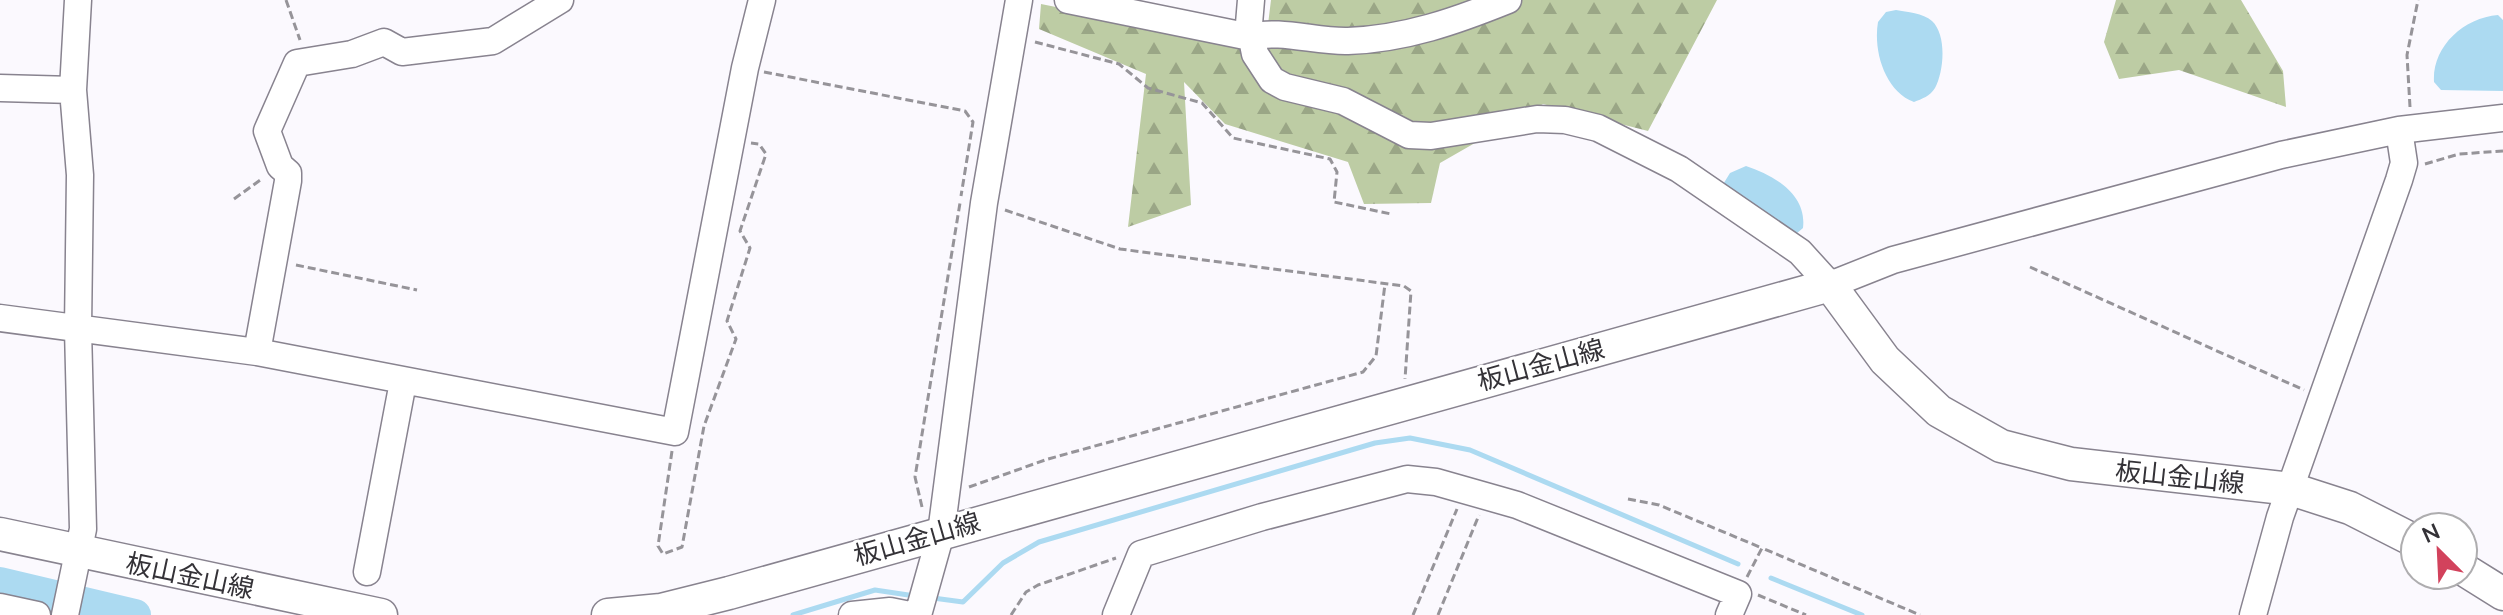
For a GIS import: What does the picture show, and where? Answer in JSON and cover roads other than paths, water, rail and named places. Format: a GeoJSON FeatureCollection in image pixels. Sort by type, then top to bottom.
{"type":"FeatureCollection","features":[{"type":"Feature","properties":{"kind":"main road","name":"板山金山線"},"geometry":{"type":"LineString","coordinates":[[608,615],[661,610],[932,523],[1403,403],[1830,285],[1885,360],[1939,411],[2001,446],[2071,464],[2291,489],[2350,508],[2399,533]]}},
{"type":"Feature","properties":{"kind":"main road","name":"板山金山線"},"geometry":{"type":"LineString","coordinates":[[0,534],[381,615]]}},
{"type":"Feature","properties":{"kind":"main road"},"geometry":{"type":"LineString","coordinates":[[2479,579],[2503,594]]}},
{"type":"Feature","properties":{"kind":"street"},"geometry":{"type":"LineString","coordinates":[[65,615],[80,552],[83,460],[78,329],[80,175],[73,90],[78,0]]}},
{"type":"Feature","properties":{"kind":"street"},"geometry":{"type":"LineString","coordinates":[[257,352],[288,181],[288,173],[280,166],[267,131],[297,63],[352,54],[384,42],[402,52],[493,41],[560,0]]}},
{"type":"Feature","properties":{"kind":"street"},"geometry":{"type":"LineString","coordinates":[[0,318],[257,352],[675,432],[745,68],[762,0]]}},
{"type":"Feature","properties":{"kind":"street"},"geometry":{"type":"LineString","coordinates":[[918,615],[932,523],[946,495],[984,203],[1019,0]]}},
{"type":"Feature","properties":{"kind":"street"},"geometry":{"type":"LineString","coordinates":[[1068,0],[1250,37],[1266,33],[1315,40],[1383,38],[1446,25],[1508,0]]}},
{"type":"Feature","properties":{"kind":"street"},"geometry":{"type":"LineString","coordinates":[[1251,0],[1250,37],[1262,68],[1272,80],[1285,87],[1343,101],[1409,135],[1431,136],[1537,119],[1565,120],[1609,132],[1679,169],[1800,252],[1830,285],[1893,260],[2188,183],[2281,155],[2406,129],[2503,118]]}},
{"type":"Feature","properties":{"kind":"street"},"geometry":{"type":"LineString","coordinates":[[0,88],[73,90]]}},
{"type":"Feature","properties":{"kind":"street"},"geometry":{"type":"LineString","coordinates":[[2253,615],[2291,489],[2404,163],[2406,129]]}},
{"type":"Feature","properties":{"kind":"street"},"geometry":{"type":"LineString","coordinates":[[367,572],[403,382]]}},
{"type":"Feature","properties":{"kind":"street"},"geometry":{"type":"LineString","coordinates":[[1116,615],[1141,554],[1393,481],[1436,482],[1517,505],[1609,539],[1736,599]]}},
{"type":"Feature","properties":{"kind":"street"},"geometry":{"type":"LineString","coordinates":[[0,607],[37,615]]}},
{"type":"Feature","properties":{"kind":"street"},"geometry":{"type":"LineString","coordinates":[[852,615],[890,611],[910,615]]}},
{"type":"Feature","properties":{"kind":"water"},"geometry":{"type":"Polygon","coordinates":[[[1896,10],[1928,18],[1937,27],[1942,44],[1942,63],[1935,88],[1914,102],[1904,97],[1889,80],[1877,45],[1878,22],[1886,12],[1896,10]]]}},
{"type":"Feature","properties":{"kind":"water"},"geometry":{"type":"Polygon","coordinates":[[[2498,15],[2503,20],[2503,91],[2441,90],[2434,82],[2438,57],[2444,46],[2462,28],[2485,17],[2498,15]]]}},
{"type":"Feature","properties":{"kind":"water"},"geometry":{"type":"Polygon","coordinates":[[[1746,166],[1778,181],[1794,196],[1803,216],[1803,228],[1796,234],[1722,186],[1730,173],[1746,166]]]}},
{"type":"Feature","properties":{"kind":"waterway"},"geometry":{"type":"LineString","coordinates":[[933,598],[963,602],[1003,563],[1039,542],[1375,443],[1410,438],[1470,450],[1738,564]]}},
{"type":"Feature","properties":{"kind":"waterway"},"geometry":{"type":"LineString","coordinates":[[1771,578],[1862,615]]}},
{"type":"Feature","properties":{"kind":"waterway"},"geometry":{"type":"LineString","coordinates":[[0,583],[135,615]]}},
{"type":"Feature","properties":{"kind":"waterway"},"geometry":{"type":"LineString","coordinates":[[793,615],[875,590],[915,596]]}}]}
